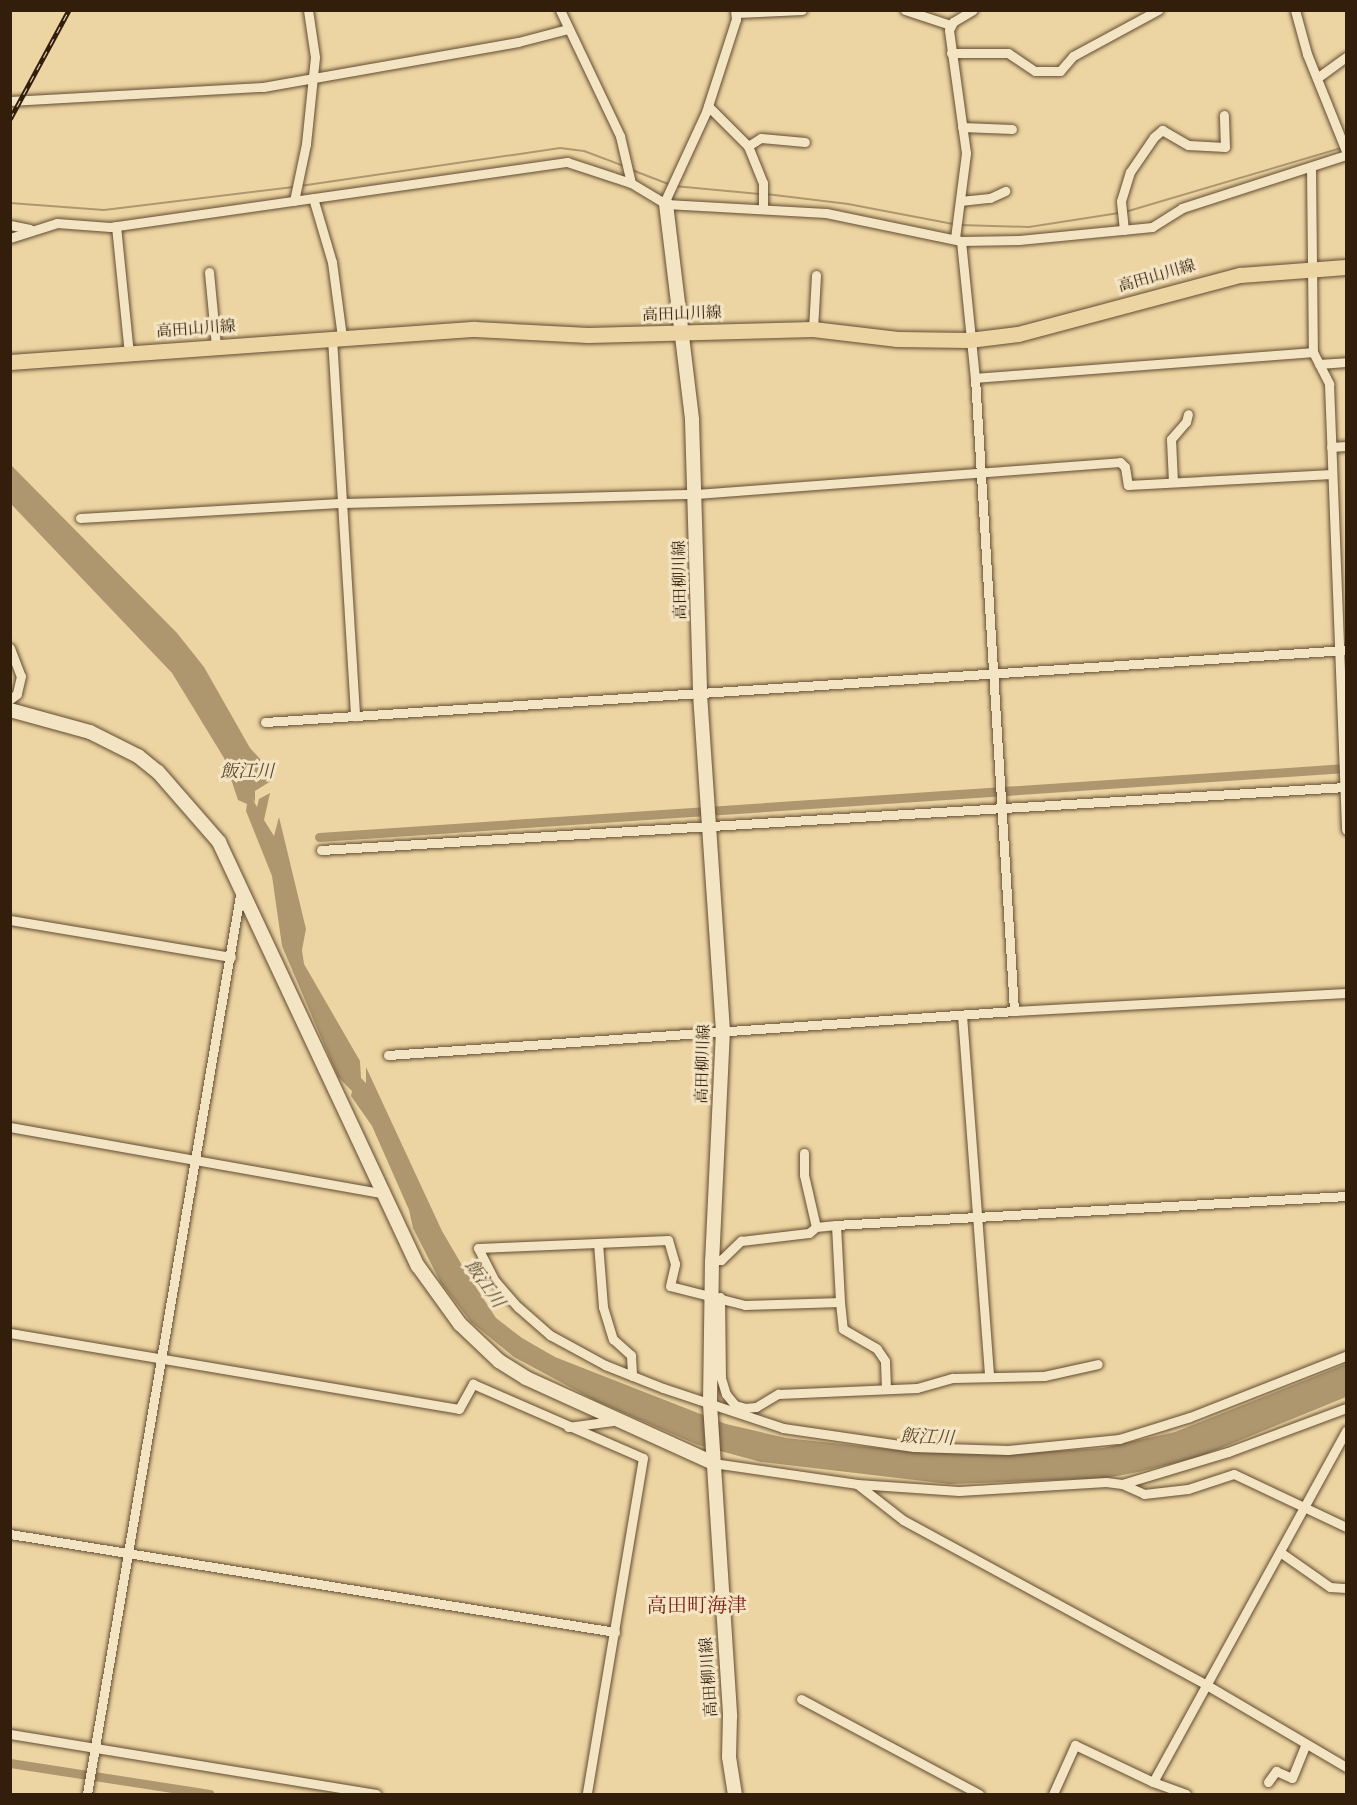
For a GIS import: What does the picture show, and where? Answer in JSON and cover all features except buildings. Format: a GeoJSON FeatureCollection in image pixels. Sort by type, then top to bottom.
{"type":"FeatureCollection","features":[{"type":"Feature","properties":{"kind":"main road","name":"高田柳川線"},"geometry":{"type":"LineString","coordinates":[[665,204],[692,420],[696,494],[700,694],[723,1030],[712,1260],[716,1296],[711,1404],[730,1716],[729,1757],[735,1794]]}},
{"type":"Feature","properties":{"kind":"main road","name":"高田山川線"},"geometry":{"type":"LineString","coordinates":[[10,362],[475,329],[681,335],[813,329],[897,339],[969,340],[1018,334],[1240,275],[1347,267]]}},
{"type":"Feature","properties":{"kind":"main road"},"geometry":{"type":"LineString","coordinates":[[10,710],[90,732],[138,756],[158,772],[206,824],[230,859],[382,1193],[418,1266],[478,1344],[525,1378],[613,1421],[713,1461]]}},
{"type":"Feature","properties":{"kind":"street"},"geometry":{"type":"LineString","coordinates":[[294,201],[306,144],[315,57],[308,10]]}},
{"type":"Feature","properties":{"kind":"street"},"geometry":{"type":"LineString","coordinates":[[560,10],[620,136],[631,183]]}},
{"type":"Feature","properties":{"kind":"street"},"geometry":{"type":"LineString","coordinates":[[665,204],[708,106],[736,12],[802,10]]}},
{"type":"Feature","properties":{"kind":"street"},"geometry":{"type":"LineString","coordinates":[[905,10],[950,25]]}},
{"type":"Feature","properties":{"kind":"street"},"geometry":{"type":"LineString","coordinates":[[950,25],[974,10]]}},
{"type":"Feature","properties":{"kind":"street"},"geometry":{"type":"LineString","coordinates":[[951,53],[1008,53],[1035,71],[1060,71],[1073,56],[1158,10]]}},
{"type":"Feature","properties":{"kind":"street"},"geometry":{"type":"LineString","coordinates":[[10,238],[30,229],[57,223],[116,226],[555,163],[581,165],[631,183],[665,204],[763,207],[837,214],[958,239],[1018,240],[1152,227],[1182,208],[1311,168],[1347,153],[1317,78],[1295,10]]}},
{"type":"Feature","properties":{"kind":"street"},"geometry":{"type":"LineString","coordinates":[[950,25],[951,53],[966,153],[958,239],[975,378],[991,671],[1014,1011]]}},
{"type":"Feature","properties":{"kind":"street"},"geometry":{"type":"LineString","coordinates":[[10,101],[263,87],[544,37],[568,29]]}},
{"type":"Feature","properties":{"kind":"street"},"geometry":{"type":"LineString","coordinates":[[1317,78],[1347,57]]}},
{"type":"Feature","properties":{"kind":"street"},"geometry":{"type":"LineString","coordinates":[[708,106],[748,146],[763,183],[763,207]]}},
{"type":"Feature","properties":{"kind":"street"},"geometry":{"type":"LineString","coordinates":[[1124,230],[1121,201],[1130,172],[1154,137],[1162,130],[1188,145],[1225,147],[1224,115]]}},
{"type":"Feature","properties":{"kind":"street"},"geometry":{"type":"LineString","coordinates":[[962,127],[1012,129]]}},
{"type":"Feature","properties":{"kind":"street"},"geometry":{"type":"LineString","coordinates":[[748,146],[761,138],[805,142]]}},
{"type":"Feature","properties":{"kind":"street"},"geometry":{"type":"LineString","coordinates":[[1311,168],[1313,352],[1329,384],[1332,474],[1344,651],[1341,755],[1347,830]]}},
{"type":"Feature","properties":{"kind":"street"},"geometry":{"type":"LineString","coordinates":[[960,201],[990,198],[1005,191]]}},
{"type":"Feature","properties":{"kind":"street"},"geometry":{"type":"LineString","coordinates":[[313,198],[332,262],[355,716]]}},
{"type":"Feature","properties":{"kind":"street"},"geometry":{"type":"LineString","coordinates":[[10,225],[30,229]]}},
{"type":"Feature","properties":{"kind":"street"},"geometry":{"type":"LineString","coordinates":[[116,226],[129,353]]}},
{"type":"Feature","properties":{"kind":"street"},"geometry":{"type":"LineString","coordinates":[[209,272],[216,346]]}},
{"type":"Feature","properties":{"kind":"street"},"geometry":{"type":"LineString","coordinates":[[813,329],[816,275]]}},
{"type":"Feature","properties":{"kind":"street"},"geometry":{"type":"LineString","coordinates":[[975,378],[1313,352]]}},
{"type":"Feature","properties":{"kind":"street"},"geometry":{"type":"LineString","coordinates":[[1319,364],[1347,363]]}},
{"type":"Feature","properties":{"kind":"street"},"geometry":{"type":"LineString","coordinates":[[1173,483],[1171,439],[1186,422],[1188,414]]}},
{"type":"Feature","properties":{"kind":"street"},"geometry":{"type":"LineString","coordinates":[[1331,447],[1347,446]]}},
{"type":"Feature","properties":{"kind":"street"},"geometry":{"type":"LineString","coordinates":[[80,518],[344,503],[696,494],[981,470],[1120,462],[1125,467],[1128,485],[1332,474]]}},
{"type":"Feature","properties":{"kind":"street"},"geometry":{"type":"LineString","coordinates":[[10,648],[21,676],[17,694],[10,699]]}},
{"type":"Feature","properties":{"kind":"street"},"geometry":{"type":"LineString","coordinates":[[265,722],[700,694],[991,671],[1344,651]]}},
{"type":"Feature","properties":{"kind":"street"},"geometry":{"type":"LineString","coordinates":[[321,850],[1344,785]]}},
{"type":"Feature","properties":{"kind":"street"},"geometry":{"type":"LineString","coordinates":[[87,1794],[97,1748],[197,1159],[241,886]]}},
{"type":"Feature","properties":{"kind":"street"},"geometry":{"type":"LineString","coordinates":[[10,920],[231,957]]}},
{"type":"Feature","properties":{"kind":"street"},"geometry":{"type":"LineString","coordinates":[[388,1055],[1014,1011],[1347,993]]}},
{"type":"Feature","properties":{"kind":"street"},"geometry":{"type":"LineString","coordinates":[[962,1015],[989,1377]]}},
{"type":"Feature","properties":{"kind":"street"},"geometry":{"type":"LineString","coordinates":[[10,1127],[382,1193]]}},
{"type":"Feature","properties":{"kind":"street"},"geometry":{"type":"LineString","coordinates":[[804,1153],[806,1184],[816,1227]]}},
{"type":"Feature","properties":{"kind":"street"},"geometry":{"type":"LineString","coordinates":[[712,1260],[721,1260],[741,1241],[809,1233],[816,1227],[1347,1196]]}},
{"type":"Feature","properties":{"kind":"street"},"geometry":{"type":"LineString","coordinates":[[836,1225],[843,1329],[877,1349],[885,1361],[886,1388]]}},
{"type":"Feature","properties":{"kind":"street"},"geometry":{"type":"LineString","coordinates":[[840,1302],[745,1305],[670,1286],[675,1264],[668,1240],[478,1248],[495,1281],[550,1335],[632,1376],[783,1428],[914,1447],[1008,1450],[1119,1439],[1200,1413],[1347,1356]]}},
{"type":"Feature","properties":{"kind":"street"},"geometry":{"type":"LineString","coordinates":[[598,1243],[603,1307],[613,1339],[630,1355],[632,1376]]}},
{"type":"Feature","properties":{"kind":"street"},"geometry":{"type":"LineString","coordinates":[[716,1296],[721,1378],[735,1405],[756,1407],[778,1394],[917,1388],[953,1378],[1044,1376],[1098,1364]]}},
{"type":"Feature","properties":{"kind":"street"},"geometry":{"type":"LineString","coordinates":[[10,1333],[459,1409],[473,1384],[566,1427],[643,1458],[587,1794]]}},
{"type":"Feature","properties":{"kind":"street"},"geometry":{"type":"LineString","coordinates":[[713,1461],[857,1484],[959,1491],[1122,1484],[1228,1452],[1347,1408]]}},
{"type":"Feature","properties":{"kind":"street"},"geometry":{"type":"LineString","coordinates":[[566,1427],[613,1421]]}},
{"type":"Feature","properties":{"kind":"street"},"geometry":{"type":"LineString","coordinates":[[1153,1782],[1205,1684],[1305,1510],[1347,1431]]}},
{"type":"Feature","properties":{"kind":"street"},"geometry":{"type":"LineString","coordinates":[[1122,1484],[1144,1494],[1188,1489],[1234,1474],[1252,1480],[1305,1510],[1347,1527]]}},
{"type":"Feature","properties":{"kind":"street"},"geometry":{"type":"LineString","coordinates":[[857,1484],[903,1520],[1205,1684],[1347,1767]]}},
{"type":"Feature","properties":{"kind":"street"},"geometry":{"type":"LineString","coordinates":[[10,1534],[615,1632]]}},
{"type":"Feature","properties":{"kind":"street"},"geometry":{"type":"LineString","coordinates":[[1280,1552],[1330,1587],[1347,1588]]}},
{"type":"Feature","properties":{"kind":"street"},"geometry":{"type":"LineString","coordinates":[[801,1699],[979,1794]]}},
{"type":"Feature","properties":{"kind":"street"},"geometry":{"type":"LineString","coordinates":[[10,1734],[376,1794]]}},
{"type":"Feature","properties":{"kind":"street"},"geometry":{"type":"LineString","coordinates":[[1268,1782],[1276,1771],[1292,1778],[1306,1744]]}},
{"type":"Feature","properties":{"kind":"street"},"geometry":{"type":"LineString","coordinates":[[1053,1794],[1075,1745],[1153,1782],[1186,1794]]}},
{"type":"Feature","properties":{"kind":"water","name":"飯江川"},"geometry":{"type":"Polygon","coordinates":[[[10,464],[177,633],[204,667],[250,748],[261,760],[271,781],[255,791],[255,802],[252,798],[257,807],[259,799],[270,793],[264,820],[274,836],[279,817],[306,929],[302,950],[304,964],[360,1061],[361,1078],[366,1083],[366,1067],[442,1231],[496,1318],[522,1338],[555,1357],[726,1424],[786,1438],[915,1452],[1010,1454],[1103,1448],[1175,1432],[1346,1364],[1346,1397],[1199,1457],[1138,1472],[1107,1478],[949,1484],[761,1462],[698,1445],[596,1401],[514,1357],[471,1322],[441,1283],[413,1228],[409,1210],[372,1126],[351,1096],[352,1091],[338,1077],[282,946],[272,876],[246,811],[247,804],[238,800],[224,758],[172,673],[11,504],[10,464]]]}},
{"type":"Feature","properties":{"kind":"waterway"},"geometry":{"type":"LineString","coordinates":[[300,186],[560,148],[584,151],[624,166]]}},
{"type":"Feature","properties":{"kind":"waterway"},"geometry":{"type":"LineString","coordinates":[[1125,212],[1341,148]]}},
{"type":"Feature","properties":{"kind":"waterway"},"geometry":{"type":"LineString","coordinates":[[632,170],[668,184]]}},
{"type":"Feature","properties":{"kind":"waterway"},"geometry":{"type":"LineString","coordinates":[[674,186],[760,194]]}},
{"type":"Feature","properties":{"kind":"waterway"},"geometry":{"type":"LineString","coordinates":[[10,203],[104,210],[294,187]]}},
{"type":"Feature","properties":{"kind":"waterway"},"geometry":{"type":"LineString","coordinates":[[766,194],[848,204],[953,224]]}},
{"type":"Feature","properties":{"kind":"waterway"},"geometry":{"type":"LineString","coordinates":[[959,225],[1029,227],[1119,213]]}},
{"type":"Feature","properties":{"kind":"waterway"},"geometry":{"type":"LineString","coordinates":[[319,837],[1346,768]]}},
{"type":"Feature","properties":{"kind":"waterway"},"geometry":{"type":"LineString","coordinates":[[10,1763],[210,1794]]}},
{"type":"Feature","properties":{"kind":"railway"},"geometry":{"type":"LineString","coordinates":[[10,119],[69,10]]}},
{"type":"Feature","properties":{"kind":"district","name":"高田町海津"},"geometry":{"type":"Point","coordinates":[697,1607]}}]}
